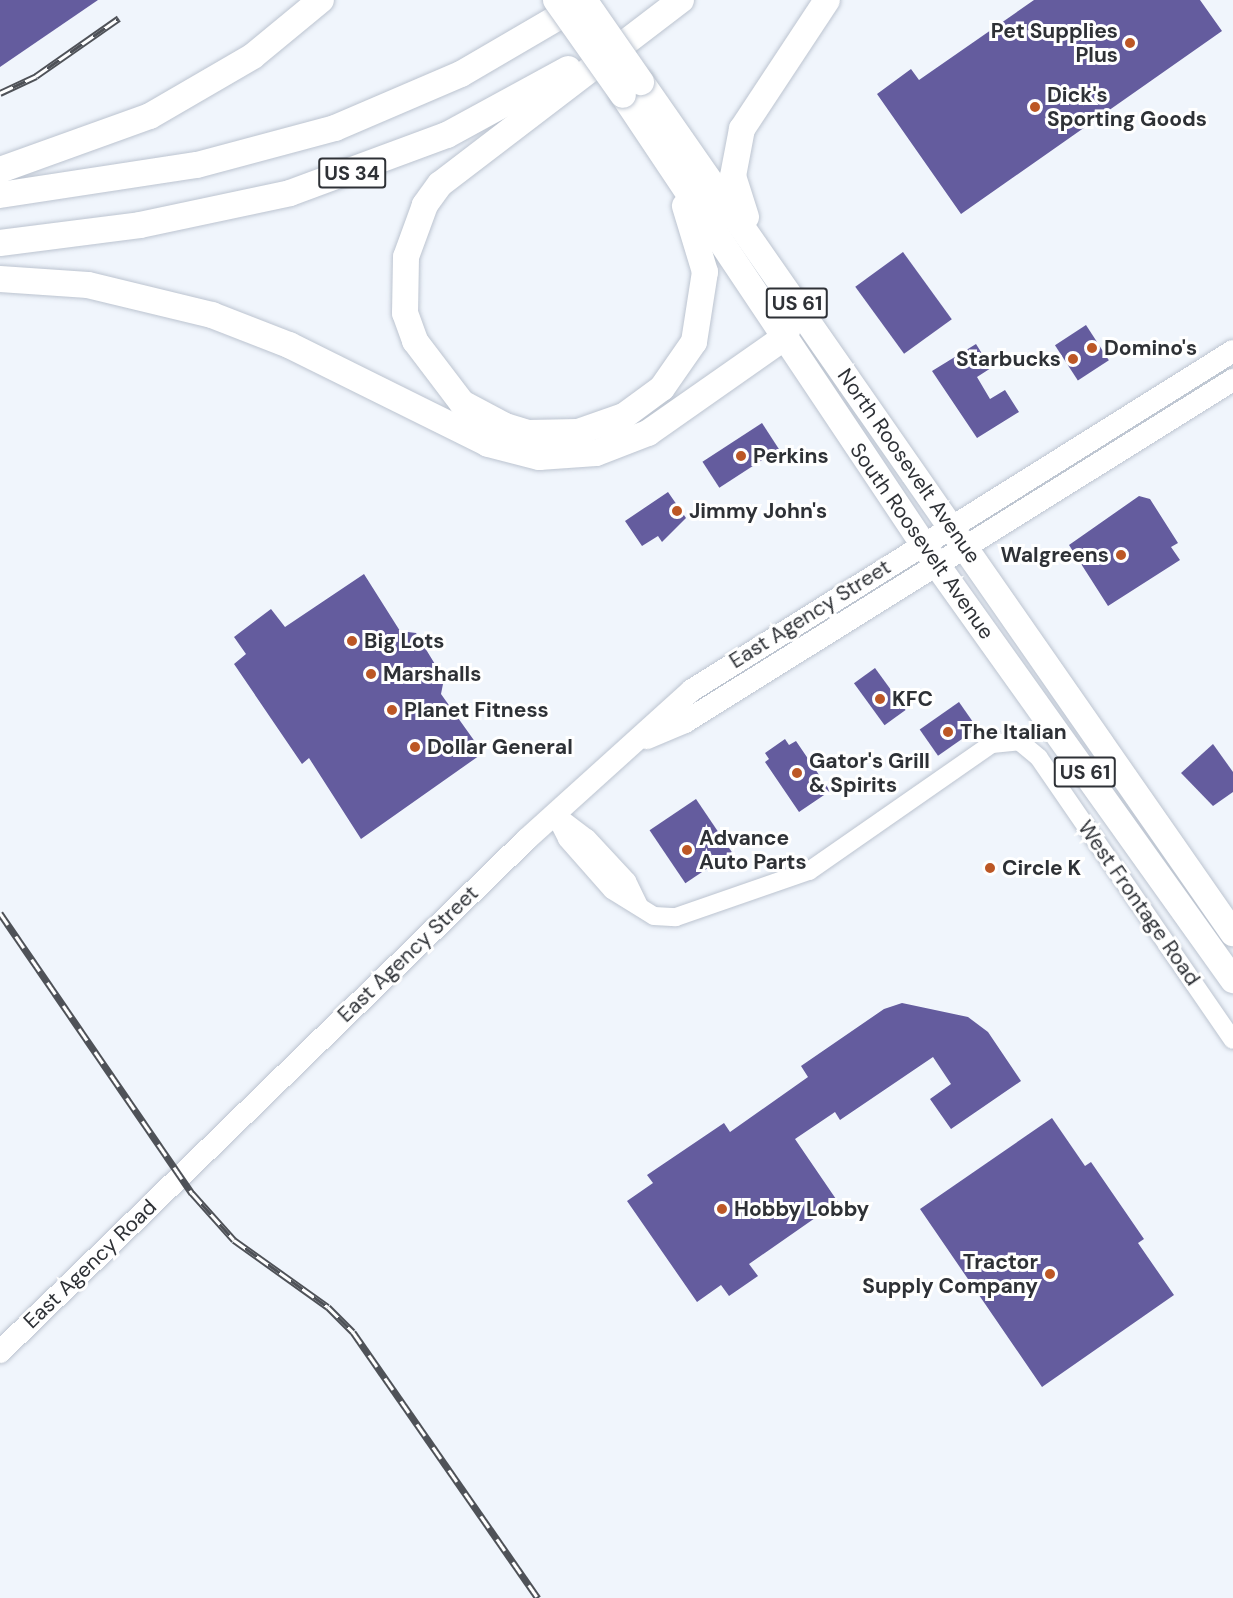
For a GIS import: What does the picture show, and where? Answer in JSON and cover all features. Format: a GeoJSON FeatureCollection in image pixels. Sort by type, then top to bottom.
{"type":"FeatureCollection","features":[{"type":"Feature","properties":{"kind":"highway"},"geometry":{"type":"LineString","coordinates":[[0,170],[150,116],[253,56],[321,0]]}},
{"type":"Feature","properties":{"kind":"highway","name":"US 61"},"geometry":{"type":"LineString","coordinates":[[556,0],[632,89]]}},
{"type":"Feature","properties":{"kind":"highway","name":"North Roosevelt Avenue"},"geometry":{"type":"LineString","coordinates":[[585,0],[632,89],[774,270],[1233,933]]}},
{"type":"Feature","properties":{"kind":"highway","name":"US 34"},"geometry":{"type":"LineString","coordinates":[[0,195],[198,165],[335,128],[461,74],[585,0]]}},
{"type":"Feature","properties":{"kind":"highway","name":"US 34"},"geometry":{"type":"LineString","coordinates":[[0,243],[240,206],[397,156],[538,87],[665,0]]}},
{"type":"Feature","properties":{"kind":"highway"},"geometry":{"type":"LineString","coordinates":[[647,131],[699,245],[704,298],[694,342],[662,388],[604,425],[578,432],[528,433],[480,416],[428,364],[405,313],[406,257],[425,205],[458,167],[681,0]]}},
{"type":"Feature","properties":{"kind":"highway"},"geometry":{"type":"LineString","coordinates":[[774,270],[738,202],[735,153],[756,104],[827,0]]}},
{"type":"Feature","properties":{"kind":"highway","name":"South Roosevelt Avenue"},"geometry":{"type":"LineString","coordinates":[[632,89],[647,131],[922,544],[1233,980]]}},
{"type":"Feature","properties":{"kind":"highway"},"geometry":{"type":"LineString","coordinates":[[0,279],[98,286],[212,315],[290,345],[488,444],[539,457],[596,453],[648,433],[785,337],[797,303]]}},
{"type":"Feature","properties":{"kind":"main road","name":"East Agency Street"},"geometry":{"type":"LineString","coordinates":[[643,739],[685,722],[937,565],[958,537],[1232,352]]}},
{"type":"Feature","properties":{"kind":"main road","name":"East Agency Street"},"geometry":{"type":"LineString","coordinates":[[180,1177],[554,813],[643,739],[707,679],[922,544],[958,537],[1233,380]]}},
{"type":"Feature","properties":{"kind":"main road","name":"East Agency Road"},"geometry":{"type":"LineString","coordinates":[[0,1352],[180,1177]]}},
{"type":"Feature","properties":{"kind":"street","name":"West Frontage Road"},"geometry":{"type":"LineString","coordinates":[[554,813],[587,838],[619,873],[639,906],[654,916],[676,917],[794,878],[992,744],[1018,741],[1039,758],[1233,1040]]}},
{"type":"Feature","properties":{"kind":"building"},"geometry":{"type":"Polygon","coordinates":[[[0,0],[98,0],[0,67],[0,0]]]}},
{"type":"Feature","properties":{"kind":"building"},"geometry":{"type":"Polygon","coordinates":[[[1034,0],[1200,0],[1222,31],[961,214],[877,94],[911,69],[919,80],[1034,0]]]}},
{"type":"Feature","properties":{"kind":"building"},"geometry":{"type":"Polygon","coordinates":[[[903,252],[952,319],[904,354],[855,287],[903,252]]]}},
{"type":"Feature","properties":{"kind":"building"},"geometry":{"type":"Polygon","coordinates":[[[1086,325],[1109,360],[1078,380],[1055,345],[1086,325]]]}},
{"type":"Feature","properties":{"kind":"building"},"geometry":{"type":"Polygon","coordinates":[[[976,344],[991,368],[977,377],[990,399],[1005,390],[1019,412],[977,438],[932,371],[976,344]]]}},
{"type":"Feature","properties":{"kind":"building","name":"Perkins"},"geometry":{"type":"Polygon","coordinates":[[[762,423],[779,449],[719,488],[702,462],[762,423]]]}},
{"type":"Feature","properties":{"kind":"building"},"geometry":{"type":"Polygon","coordinates":[[[668,492],[686,518],[662,542],[658,536],[642,546],[625,521],[668,492]]]}},
{"type":"Feature","properties":{"kind":"building"},"geometry":{"type":"Polygon","coordinates":[[[1139,496],[1150,499],[1178,543],[1171,547],[1180,560],[1108,606],[1069,545],[1139,496]]]}},
{"type":"Feature","properties":{"kind":"building"},"geometry":{"type":"Polygon","coordinates":[[[364,574],[400,631],[416,633],[444,679],[441,694],[483,753],[361,839],[309,758],[302,764],[234,664],[246,654],[234,637],[271,609],[285,627],[364,574]]]}},
{"type":"Feature","properties":{"kind":"building"},"geometry":{"type":"Polygon","coordinates":[[[875,668],[906,710],[885,725],[854,683],[875,668]]]}},
{"type":"Feature","properties":{"kind":"building"},"geometry":{"type":"Polygon","coordinates":[[[959,702],[977,728],[938,756],[920,730],[959,702]]]}},
{"type":"Feature","properties":{"kind":"building"},"geometry":{"type":"Polygon","coordinates":[[[785,739],[789,745],[796,741],[830,791],[799,812],[765,762],[769,759],[765,753],[785,739]]]}},
{"type":"Feature","properties":{"kind":"building"},"geometry":{"type":"Polygon","coordinates":[[[1213,744],[1233,772],[1233,792],[1213,806],[1181,773],[1213,744]]]}},
{"type":"Feature","properties":{"kind":"building"},"geometry":{"type":"Polygon","coordinates":[[[696,799],[732,852],[685,883],[650,830],[696,799]]]}},
{"type":"Feature","properties":{"kind":"building"},"geometry":{"type":"Polygon","coordinates":[[[902,1003],[968,1017],[988,1032],[1021,1081],[951,1129],[930,1099],[951,1084],[933,1057],[840,1120],[835,1112],[795,1139],[838,1202],[749,1264],[758,1276],[729,1296],[721,1285],[697,1302],[627,1201],[653,1183],[647,1175],[724,1123],[730,1132],[808,1077],[801,1066],[884,1009],[902,1003]]]}},
{"type":"Feature","properties":{"kind":"building"},"geometry":{"type":"Polygon","coordinates":[[[1052,1118],[1085,1166],[1091,1162],[1144,1239],[1138,1243],[1174,1295],[1042,1387],[920,1209],[1052,1118]]]}},
{"type":"Feature","properties":{"kind":"railway"},"geometry":{"type":"LineString","coordinates":[[0,93],[36,76],[119,18]]}},
{"type":"Feature","properties":{"kind":"railway"},"geometry":{"type":"LineString","coordinates":[[0,913],[192,1193],[234,1240],[328,1307],[353,1332],[538,1598]]}},
{"type":"Feature","properties":{"kind":"place","name":"Pet Supplies Plus"},"geometry":{"type":"Point","coordinates":[1130,43]}},
{"type":"Feature","properties":{"kind":"place","name":"Dick's Sporting Goods"},"geometry":{"type":"Point","coordinates":[1035,107]}},
{"type":"Feature","properties":{"kind":"place","name":"Domino's"},"geometry":{"type":"Point","coordinates":[1092,348]}},
{"type":"Feature","properties":{"kind":"place","name":"Starbucks"},"geometry":{"type":"Point","coordinates":[1073,359]}},
{"type":"Feature","properties":{"kind":"place","name":"Perkins"},"geometry":{"type":"Point","coordinates":[741,456]}},
{"type":"Feature","properties":{"kind":"place","name":"Jimmy John's"},"geometry":{"type":"Point","coordinates":[677,511]}},
{"type":"Feature","properties":{"kind":"place","name":"Walgreens"},"geometry":{"type":"Point","coordinates":[1121,555]}},
{"type":"Feature","properties":{"kind":"place","name":"Big Lots"},"geometry":{"type":"Point","coordinates":[352,641]}},
{"type":"Feature","properties":{"kind":"place","name":"Marshalls"},"geometry":{"type":"Point","coordinates":[371,674]}},
{"type":"Feature","properties":{"kind":"place","name":"KFC"},"geometry":{"type":"Point","coordinates":[880,699]}},
{"type":"Feature","properties":{"kind":"place","name":"Planet Fitness"},"geometry":{"type":"Point","coordinates":[392,710]}},
{"type":"Feature","properties":{"kind":"place","name":"The Italian"},"geometry":{"type":"Point","coordinates":[948,732]}},
{"type":"Feature","properties":{"kind":"place","name":"Dollar General"},"geometry":{"type":"Point","coordinates":[415,747]}},
{"type":"Feature","properties":{"kind":"place","name":"Gator's Grill & Spirits"},"geometry":{"type":"Point","coordinates":[797,773]}},
{"type":"Feature","properties":{"kind":"place","name":"Advance Auto Parts"},"geometry":{"type":"Point","coordinates":[687,850]}},
{"type":"Feature","properties":{"kind":"place","name":"Circle K"},"geometry":{"type":"Point","coordinates":[990,868]}},
{"type":"Feature","properties":{"kind":"place","name":"Hobby Lobby"},"geometry":{"type":"Point","coordinates":[722,1209]}},
{"type":"Feature","properties":{"kind":"place","name":"Tractor Supply Company"},"geometry":{"type":"Point","coordinates":[1050,1274]}}]}
